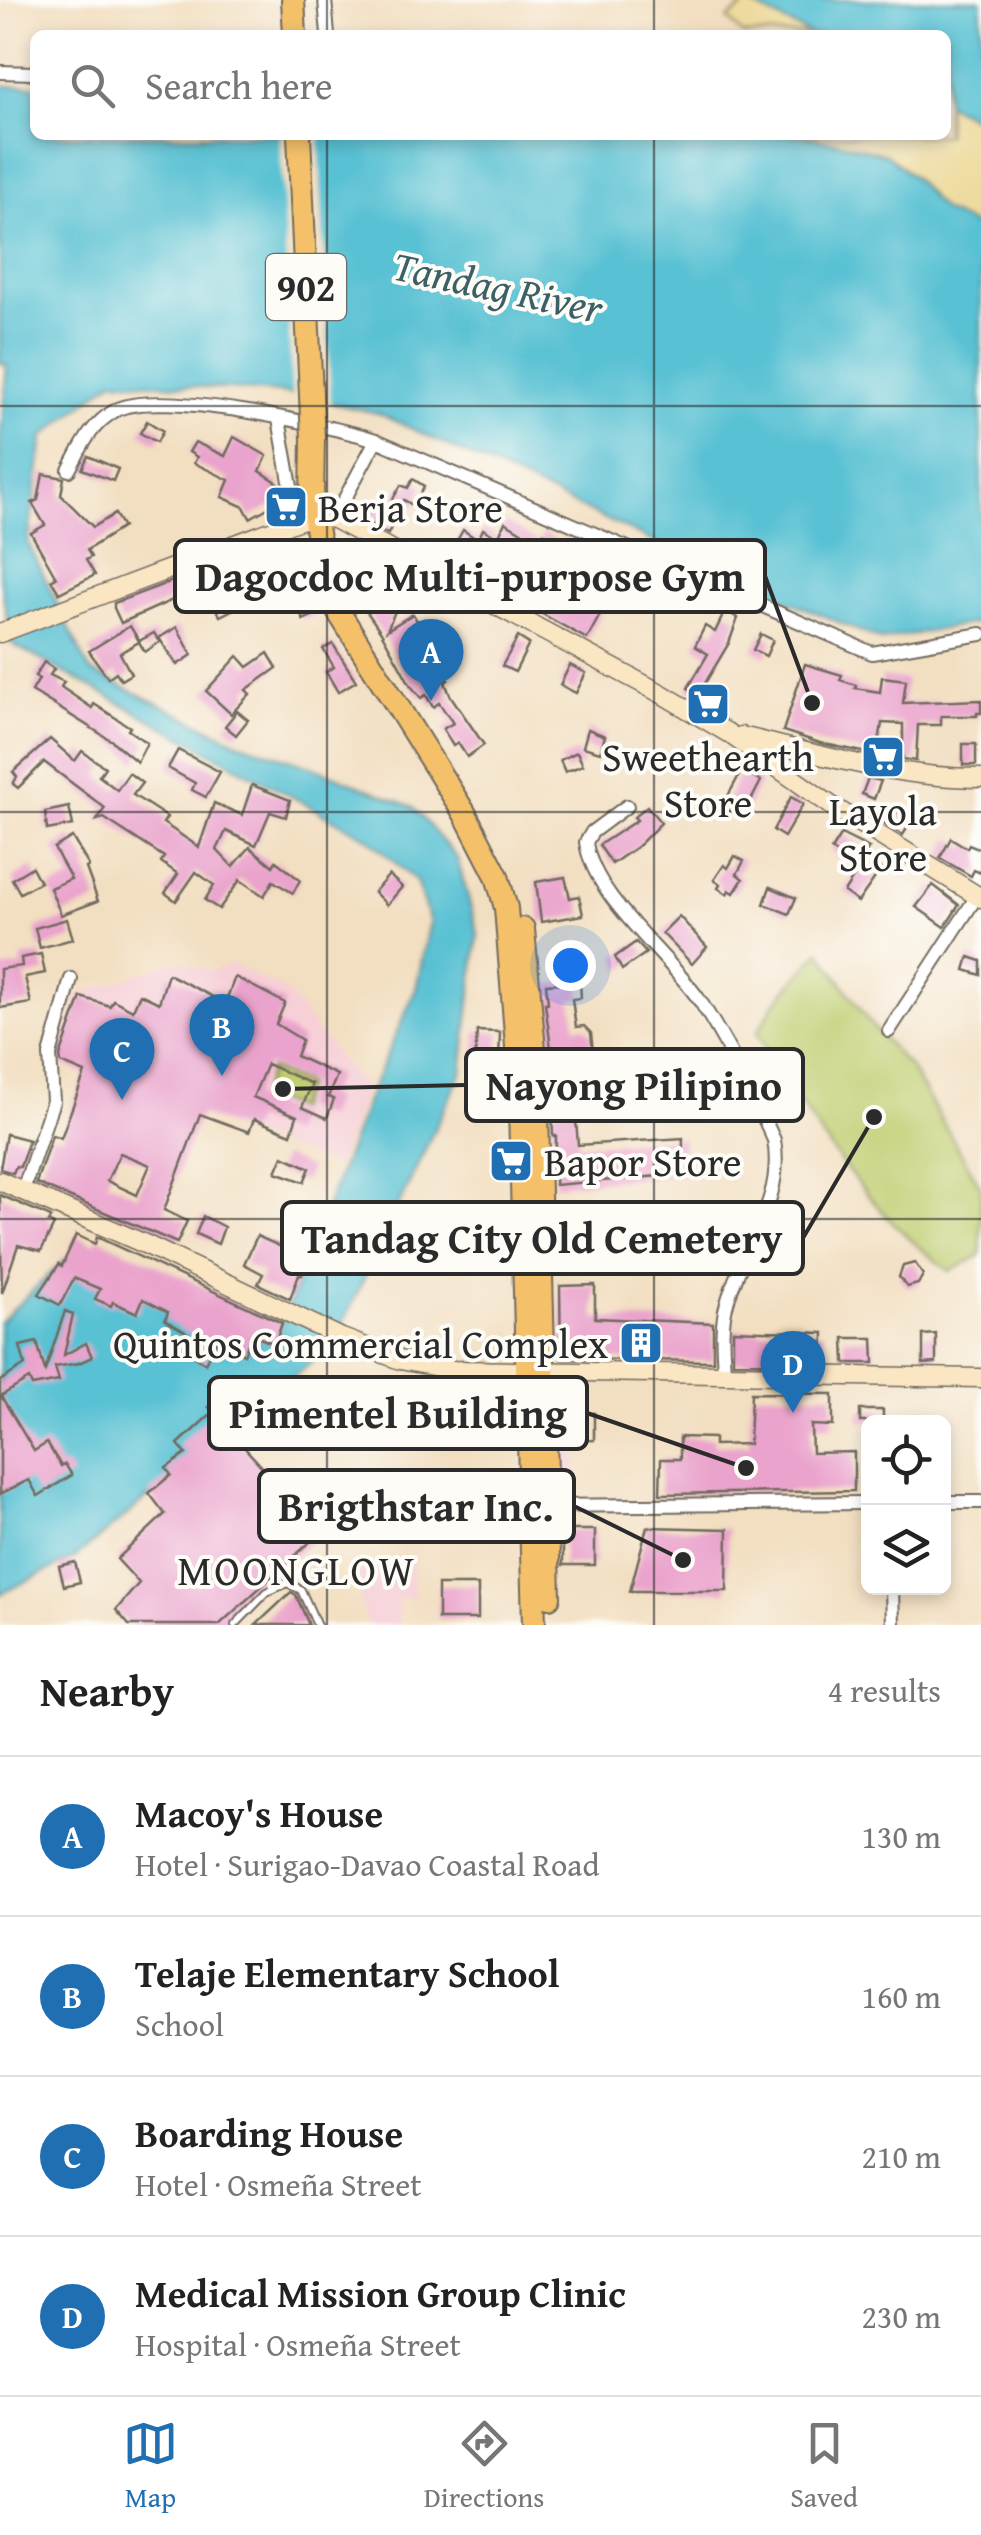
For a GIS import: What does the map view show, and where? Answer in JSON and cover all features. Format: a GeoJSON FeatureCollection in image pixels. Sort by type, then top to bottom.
{"type":"FeatureCollection","features":[{"type":"Feature","properties":{"kind":"highway"},"geometry":{"type":"LineString","coordinates":[[293,0],[295,30]]}},
{"type":"Feature","properties":{"kind":"highway","name":"902"},"geometry":{"type":"LineString","coordinates":[[299,140],[315,519],[325,583],[341,597],[481,828],[509,867],[520,904],[539,1506],[549,1625]]}},
{"type":"Feature","properties":{"kind":"highway","name":"902"},"geometry":{"type":"LineString","coordinates":[[534,1625],[539,1506]]}},
{"type":"Feature","properties":{"kind":"main road"},"geometry":{"type":"LineString","coordinates":[[0,633],[315,519],[662,694],[728,732],[832,806],[979,897]]}},
{"type":"Feature","properties":{"kind":"main road"},"geometry":{"type":"LineString","coordinates":[[728,732],[869,767],[945,778],[981,778]]}},
{"type":"Feature","properties":{"kind":"main road"},"geometry":{"type":"LineString","coordinates":[[0,1181],[342,1338],[400,1360],[454,1370],[535,1373],[981,1378]]}},
{"type":"Feature","properties":{"kind":"street"},"geometry":{"type":"LineString","coordinates":[[325,0],[328,30]]}},
{"type":"Feature","properties":{"kind":"street"},"geometry":{"type":"LineString","coordinates":[[0,72],[30,73]]}},
{"type":"Feature","properties":{"kind":"street"},"geometry":{"type":"LineString","coordinates":[[69,470],[90,430],[118,408],[170,404],[348,431],[872,652],[981,634]]}},
{"type":"Feature","properties":{"kind":"street"},"geometry":{"type":"LineString","coordinates":[[280,419],[315,519]]}},
{"type":"Feature","properties":{"kind":"street"},"geometry":{"type":"LineString","coordinates":[[315,519],[376,440]]}},
{"type":"Feature","properties":{"kind":"street"},"geometry":{"type":"LineString","coordinates":[[627,806],[592,832],[586,842],[592,864],[614,899],[701,1002],[774,1140],[778,1162],[769,1208],[739,1267],[726,1304],[722,1325],[724,1373]]}},
{"type":"Feature","properties":{"kind":"street"},"geometry":{"type":"LineString","coordinates":[[889,1031],[979,897]]}},
{"type":"Feature","properties":{"kind":"street"},"geometry":{"type":"LineString","coordinates":[[23,1190],[53,1100],[50,1055],[71,979]]}},
{"type":"Feature","properties":{"kind":"street"},"geometry":{"type":"LineString","coordinates":[[951,1502],[981,1502]]}},
{"type":"Feature","properties":{"kind":"street"},"geometry":{"type":"LineString","coordinates":[[539,1506],[861,1503]]}},
{"type":"Feature","properties":{"kind":"street"},"geometry":{"type":"LineString","coordinates":[[892,1595],[893,1625]]}},
{"type":"Feature","properties":{"kind":"lane"},"geometry":{"type":"LineString","coordinates":[[238,1621],[267,1592],[288,1583],[301,1590],[317,1625]]}},
{"type":"Feature","properties":{"kind":"shaded area"},"geometry":{"type":"Polygon","coordinates":[[[178,961],[212,971],[232,964],[285,991],[365,1089],[338,1167],[55,1063],[79,994],[178,961]]]}},
{"type":"Feature","properties":{"kind":"shaded area"},"geometry":{"type":"Polygon","coordinates":[[[557,1443],[576,1443],[576,1483],[557,1482],[557,1443]]]}},
{"type":"Feature","properties":{"kind":"shaded area"},"geometry":{"type":"Polygon","coordinates":[[[412,1555],[414,1598],[398,1597],[400,1625],[368,1625],[351,1573],[412,1555]]]}},
{"type":"Feature","properties":{"kind":"green space"},"geometry":{"type":"Polygon","coordinates":[[[820,951],[872,1026],[911,1069],[981,1187],[981,1255],[950,1271],[891,1221],[866,1193],[819,1131],[757,1033],[775,1003],[820,951]]]}},
{"type":"Feature","properties":{"kind":"green space"},"geometry":{"type":"Polygon","coordinates":[[[270,1069],[306,1085],[296,1109],[261,1094],[270,1069]]]}},
{"type":"Feature","properties":{"kind":"sand"},"geometry":{"type":"Polygon","coordinates":[[[748,3],[801,30],[738,30],[728,19],[748,3]]]}},
{"type":"Feature","properties":{"kind":"sand"},"geometry":{"type":"Polygon","coordinates":[[[951,106],[981,121],[981,229],[942,210],[887,155],[825,140],[951,140],[951,106]]]}},
{"type":"Feature","properties":{"kind":"water"},"geometry":{"type":"Polygon","coordinates":[[[743,0],[981,0],[981,121],[951,106],[951,30],[801,30],[743,0]]]}},
{"type":"Feature","properties":{"kind":"water","name":"Tandag River"},"geometry":{"type":"Polygon","coordinates":[[[0,86],[30,86],[30,140],[825,140],[887,155],[942,210],[981,229],[981,622],[881,640],[708,567],[378,413],[283,393],[113,380],[43,437],[28,543],[90,671],[238,742],[413,807],[457,858],[478,934],[462,1071],[333,1344],[76,1557],[0,1594],[0,1322],[69,1256],[138,1282],[274,1344],[371,1091],[416,989],[430,922],[416,881],[368,838],[12,644],[0,579],[0,442],[7,365],[0,363],[0,86]]]}},
{"type":"Feature","properties":{"kind":"pier"},"geometry":{"type":"Polygon","coordinates":[[[280,140],[319,140],[331,408],[292,400],[280,140]]]}},
{"type":"Feature","properties":{"kind":"building"},"geometry":{"type":"Polygon","coordinates":[[[147,421],[163,431],[157,442],[140,433],[147,421]]]}},
{"type":"Feature","properties":{"kind":"building"},"geometry":{"type":"Polygon","coordinates":[[[234,437],[267,456],[260,471],[280,484],[273,505],[250,518],[244,507],[222,497],[229,480],[194,463],[197,457],[189,452],[195,442],[225,456],[234,437]]]}},
{"type":"Feature","properties":{"kind":"building"},"geometry":{"type":"Polygon","coordinates":[[[88,456],[118,469],[113,481],[82,469],[88,456]]]}},
{"type":"Feature","properties":{"kind":"building"},"geometry":{"type":"Polygon","coordinates":[[[43,474],[64,478],[61,495],[93,527],[115,514],[123,527],[87,550],[91,557],[86,560],[95,575],[59,593],[51,580],[56,577],[31,533],[45,525],[32,503],[38,500],[43,474]]]}},
{"type":"Feature","properties":{"kind":"building"},"geometry":{"type":"Polygon","coordinates":[[[413,479],[424,486],[414,506],[404,500],[388,534],[364,521],[373,505],[386,511],[401,485],[408,488],[413,479]]]}},
{"type":"Feature","properties":{"kind":"building"},"geometry":{"type":"Polygon","coordinates":[[[505,522],[538,542],[544,533],[558,542],[547,560],[571,576],[561,594],[581,606],[602,571],[618,581],[587,639],[446,560],[463,530],[478,540],[483,529],[498,538],[505,522]]]}},
{"type":"Feature","properties":{"kind":"building"},"geometry":{"type":"Polygon","coordinates":[[[359,547],[411,574],[387,630],[413,614],[422,629],[417,632],[423,645],[448,680],[445,682],[450,695],[484,745],[467,757],[458,743],[453,746],[443,729],[453,723],[439,703],[433,707],[426,695],[421,698],[411,686],[381,632],[346,582],[336,556],[360,551],[359,547]]]}},
{"type":"Feature","properties":{"kind":"building"},"geometry":{"type":"Polygon","coordinates":[[[252,551],[255,558],[240,565],[241,568],[121,623],[114,603],[252,551]]]}},
{"type":"Feature","properties":{"kind":"building"},"geometry":{"type":"Polygon","coordinates":[[[306,562],[311,595],[321,612],[303,620],[290,565],[306,562]]]}},
{"type":"Feature","properties":{"kind":"building"},"geometry":{"type":"Polygon","coordinates":[[[231,594],[238,607],[220,616],[213,603],[231,594]]]}},
{"type":"Feature","properties":{"kind":"building"},"geometry":{"type":"Polygon","coordinates":[[[725,611],[738,618],[729,643],[698,695],[688,688],[708,654],[695,646],[705,626],[715,632],[725,611]]]}},
{"type":"Feature","properties":{"kind":"building"},"geometry":{"type":"Polygon","coordinates":[[[130,626],[139,641],[154,633],[160,642],[145,652],[139,642],[120,653],[131,674],[121,680],[116,672],[108,678],[89,651],[130,626]]]}},
{"type":"Feature","properties":{"kind":"building"},"geometry":{"type":"Polygon","coordinates":[[[177,627],[192,655],[177,665],[159,638],[177,627]]]}},
{"type":"Feature","properties":{"kind":"building"},"geometry":{"type":"Polygon","coordinates":[[[761,634],[773,640],[766,656],[753,650],[761,634]]]}},
{"type":"Feature","properties":{"kind":"building"},"geometry":{"type":"Polygon","coordinates":[[[518,637],[529,644],[515,672],[502,666],[518,637]]]}},
{"type":"Feature","properties":{"kind":"building"},"geometry":{"type":"Polygon","coordinates":[[[333,644],[356,681],[338,692],[326,672],[334,667],[323,649],[333,644]]]}},
{"type":"Feature","properties":{"kind":"building"},"geometry":{"type":"Polygon","coordinates":[[[268,653],[277,668],[246,690],[250,694],[231,714],[206,691],[238,656],[248,667],[268,653]]]}},
{"type":"Feature","properties":{"kind":"building"},"geometry":{"type":"Polygon","coordinates":[[[44,662],[54,669],[50,675],[64,682],[61,687],[130,727],[128,730],[147,743],[137,762],[112,741],[32,691],[44,662]]]}},
{"type":"Feature","properties":{"kind":"building"},"geometry":{"type":"Polygon","coordinates":[[[805,664],[842,675],[840,680],[856,685],[855,688],[880,692],[882,677],[906,680],[903,703],[981,700],[981,713],[941,716],[941,725],[918,725],[916,761],[903,759],[903,724],[882,723],[877,755],[820,743],[783,731],[805,664]]]}},
{"type":"Feature","properties":{"kind":"building"},"geometry":{"type":"Polygon","coordinates":[[[570,665],[586,673],[576,693],[560,685],[570,665]]]}},
{"type":"Feature","properties":{"kind":"building"},"geometry":{"type":"Polygon","coordinates":[[[237,711],[248,720],[236,735],[225,726],[237,711]]]}},
{"type":"Feature","properties":{"kind":"building"},"geometry":{"type":"Polygon","coordinates":[[[588,729],[605,736],[600,752],[583,747],[588,729]]]}},
{"type":"Feature","properties":{"kind":"building"},"geometry":{"type":"Polygon","coordinates":[[[50,739],[75,761],[82,751],[105,767],[99,776],[117,790],[129,773],[142,783],[133,795],[167,817],[163,823],[199,847],[214,803],[242,815],[252,785],[290,800],[286,817],[270,812],[256,845],[226,831],[217,850],[233,867],[250,847],[273,866],[276,861],[300,880],[293,893],[273,881],[264,896],[240,880],[219,909],[205,900],[214,885],[196,872],[176,901],[165,893],[178,874],[161,862],[164,857],[104,818],[97,820],[105,808],[44,762],[18,788],[13,784],[17,777],[13,772],[50,739]]]}},
{"type":"Feature","properties":{"kind":"building"},"geometry":{"type":"Polygon","coordinates":[[[963,744],[976,744],[976,765],[963,765],[963,744]]]}},
{"type":"Feature","properties":{"kind":"building"},"geometry":{"type":"Polygon","coordinates":[[[178,750],[220,772],[206,797],[192,790],[195,783],[168,768],[178,750]]]}},
{"type":"Feature","properties":{"kind":"building"},"geometry":{"type":"Polygon","coordinates":[[[577,752],[583,765],[565,772],[560,760],[577,752]]]}},
{"type":"Feature","properties":{"kind":"building"},"geometry":{"type":"Polygon","coordinates":[[[742,770],[761,781],[742,818],[722,807],[742,770]]]}},
{"type":"Feature","properties":{"kind":"building"},"geometry":{"type":"Polygon","coordinates":[[[868,778],[881,781],[874,799],[862,794],[868,778]]]}},
{"type":"Feature","properties":{"kind":"building"},"geometry":{"type":"Polygon","coordinates":[[[791,797],[803,804],[784,837],[773,830],[791,797]]]}},
{"type":"Feature","properties":{"kind":"building"},"geometry":{"type":"Polygon","coordinates":[[[878,805],[894,813],[897,807],[914,817],[903,835],[873,816],[878,805]]]}},
{"type":"Feature","properties":{"kind":"building"},"geometry":{"type":"Polygon","coordinates":[[[647,806],[661,823],[612,864],[599,845],[637,820],[634,817],[647,806]]]}},
{"type":"Feature","properties":{"kind":"building"},"geometry":{"type":"Polygon","coordinates":[[[69,807],[73,825],[47,830],[45,812],[69,807]]]}},
{"type":"Feature","properties":{"kind":"building"},"geometry":{"type":"Polygon","coordinates":[[[841,834],[869,848],[863,857],[881,869],[858,902],[844,892],[859,869],[831,850],[841,834]]]}},
{"type":"Feature","properties":{"kind":"building"},"geometry":{"type":"Polygon","coordinates":[[[72,837],[89,866],[86,868],[98,901],[61,915],[50,888],[71,879],[54,848],[72,837]]]}},
{"type":"Feature","properties":{"kind":"building"},"geometry":{"type":"Polygon","coordinates":[[[951,838],[967,848],[969,844],[981,849],[981,873],[974,870],[971,876],[940,858],[951,838]]]}},
{"type":"Feature","properties":{"kind":"building"},"geometry":{"type":"Polygon","coordinates":[[[735,856],[744,861],[737,874],[743,879],[734,893],[729,890],[727,894],[714,880],[735,856]]]}},
{"type":"Feature","properties":{"kind":"building"},"geometry":{"type":"Polygon","coordinates":[[[32,867],[40,882],[20,893],[12,879],[32,867]]]}},
{"type":"Feature","properties":{"kind":"building"},"geometry":{"type":"Polygon","coordinates":[[[389,875],[402,887],[387,905],[374,892],[389,875]]]}},
{"type":"Feature","properties":{"kind":"building"},"geometry":{"type":"Polygon","coordinates":[[[565,877],[570,898],[579,896],[583,915],[541,922],[536,882],[565,877]]]}},
{"type":"Feature","properties":{"kind":"building"},"geometry":{"type":"Polygon","coordinates":[[[933,885],[959,905],[945,927],[916,907],[933,885]]]}},
{"type":"Feature","properties":{"kind":"building"},"geometry":{"type":"Polygon","coordinates":[[[770,887],[796,898],[789,914],[764,904],[770,887]]]}},
{"type":"Feature","properties":{"kind":"building"},"geometry":{"type":"Polygon","coordinates":[[[679,916],[707,947],[692,964],[662,933],[679,916]]]}},
{"type":"Feature","properties":{"kind":"building"},"geometry":{"type":"Polygon","coordinates":[[[67,919],[73,939],[40,948],[35,928],[67,919]]]}},
{"type":"Feature","properties":{"kind":"building"},"geometry":{"type":"Polygon","coordinates":[[[636,942],[646,953],[622,970],[615,957],[636,942]]]}},
{"type":"Feature","properties":{"kind":"building"},"geometry":{"type":"Polygon","coordinates":[[[41,954],[45,973],[25,977],[31,1003],[0,1008],[0,969],[22,966],[21,958],[41,954]]]}},
{"type":"Feature","properties":{"kind":"building"},"geometry":{"type":"Polygon","coordinates":[[[969,957],[981,961],[981,975],[965,970],[969,957]]]}},
{"type":"Feature","properties":{"kind":"building"},"geometry":{"type":"Polygon","coordinates":[[[168,974],[225,1003],[235,977],[285,1003],[276,1024],[302,1040],[296,1056],[337,1075],[328,1097],[334,1099],[327,1118],[302,1107],[312,1084],[267,1064],[253,1097],[297,1116],[291,1134],[254,1119],[249,1132],[200,1114],[164,1210],[187,1221],[177,1243],[36,1183],[52,1135],[61,1138],[85,1073],[61,1063],[60,1056],[81,997],[110,1006],[113,1000],[133,1010],[140,994],[159,1003],[168,974]],[[120,1153],[107,1181],[137,1195],[150,1165],[120,1153]]]}},
{"type":"Feature","properties":{"kind":"building"},"geometry":{"type":"Polygon","coordinates":[[[580,982],[581,998],[572,999],[576,1027],[584,1026],[591,1033],[593,1052],[552,1056],[546,984],[580,982]]]}},
{"type":"Feature","properties":{"kind":"building"},"geometry":{"type":"Polygon","coordinates":[[[477,1031],[500,1032],[499,1062],[475,1060],[477,1031]]]}},
{"type":"Feature","properties":{"kind":"building"},"geometry":{"type":"Polygon","coordinates":[[[575,1108],[578,1145],[683,1138],[682,1174],[555,1185],[552,1110],[575,1108]]]}},
{"type":"Feature","properties":{"kind":"building"},"geometry":{"type":"Polygon","coordinates":[[[6,1134],[29,1140],[20,1167],[16,1166],[13,1173],[0,1169],[6,1134]]]}},
{"type":"Feature","properties":{"kind":"building"},"geometry":{"type":"Polygon","coordinates":[[[283,1156],[310,1168],[304,1182],[276,1172],[283,1156]]]}},
{"type":"Feature","properties":{"kind":"building"},"geometry":{"type":"Polygon","coordinates":[[[0,1195],[51,1217],[48,1222],[54,1225],[41,1251],[18,1245],[2,1293],[0,1195]]]}},
{"type":"Feature","properties":{"kind":"building"},"geometry":{"type":"Polygon","coordinates":[[[295,1212],[323,1226],[290,1299],[258,1284],[263,1274],[244,1264],[257,1236],[288,1250],[300,1228],[289,1223],[295,1212]]]}},
{"type":"Feature","properties":{"kind":"building"},"geometry":{"type":"Polygon","coordinates":[[[203,1216],[224,1227],[218,1244],[196,1234],[203,1216]]]}},
{"type":"Feature","properties":{"kind":"building"},"geometry":{"type":"Polygon","coordinates":[[[76,1235],[95,1244],[97,1237],[282,1323],[275,1344],[252,1335],[244,1354],[216,1341],[205,1363],[187,1352],[196,1338],[165,1320],[168,1312],[143,1299],[137,1313],[113,1302],[111,1306],[95,1299],[100,1289],[74,1278],[60,1305],[39,1294],[59,1264],[62,1266],[76,1235]]]}},
{"type":"Feature","properties":{"kind":"building"},"geometry":{"type":"Polygon","coordinates":[[[915,1263],[923,1275],[918,1284],[907,1287],[899,1277],[903,1266],[915,1263]]]}},
{"type":"Feature","properties":{"kind":"building","name":"Quintos Commercial Complex"},"geometry":{"type":"Polygon","coordinates":[[[595,1285],[595,1318],[713,1323],[713,1361],[561,1359],[560,1286],[595,1285]]]}},
{"type":"Feature","properties":{"kind":"building"},"geometry":{"type":"Polygon","coordinates":[[[65,1311],[73,1314],[64,1355],[86,1343],[92,1357],[55,1367],[59,1381],[32,1386],[29,1379],[1,1396],[34,1451],[47,1443],[61,1466],[65,1464],[72,1475],[38,1496],[29,1480],[0,1494],[0,1381],[25,1365],[20,1346],[37,1342],[45,1371],[65,1311]]]}},
{"type":"Feature","properties":{"kind":"building"},"geometry":{"type":"Polygon","coordinates":[[[733,1330],[824,1333],[823,1363],[733,1362],[733,1330]]]}},
{"type":"Feature","properties":{"kind":"building"},"geometry":{"type":"Polygon","coordinates":[[[936,1334],[936,1363],[923,1364],[923,1335],[936,1334]]]}},
{"type":"Feature","properties":{"kind":"building"},"geometry":{"type":"Polygon","coordinates":[[[844,1338],[873,1338],[874,1363],[845,1363],[844,1338]]]}},
{"type":"Feature","properties":{"kind":"building"},"geometry":{"type":"Polygon","coordinates":[[[258,1381],[273,1400],[234,1436],[321,1532],[219,1625],[129,1625],[116,1610],[139,1583],[117,1559],[165,1514],[149,1493],[171,1475],[166,1468],[186,1454],[178,1444],[213,1412],[209,1407],[220,1399],[228,1409],[258,1381]]]}},
{"type":"Feature","properties":{"kind":"building"},"geometry":{"type":"Polygon","coordinates":[[[751,1393],[833,1394],[833,1426],[811,1425],[812,1453],[854,1452],[854,1491],[660,1494],[661,1459],[680,1459],[680,1437],[714,1438],[714,1445],[749,1444],[751,1393]]]}},
{"type":"Feature","properties":{"kind":"building"},"geometry":{"type":"Polygon","coordinates":[[[860,1410],[883,1410],[883,1415],[861,1415],[860,1422],[860,1410]]]}},
{"type":"Feature","properties":{"kind":"building"},"geometry":{"type":"Polygon","coordinates":[[[559,1413],[594,1413],[594,1440],[560,1441],[559,1413]]]}},
{"type":"Feature","properties":{"kind":"building"},"geometry":{"type":"Polygon","coordinates":[[[647,1527],[728,1529],[727,1591],[630,1591],[647,1527]]]}},
{"type":"Feature","properties":{"kind":"building"},"geometry":{"type":"Polygon","coordinates":[[[563,1530],[595,1530],[595,1565],[563,1565],[563,1530]]]}},
{"type":"Feature","properties":{"kind":"building"},"geometry":{"type":"Polygon","coordinates":[[[75,1562],[80,1582],[64,1586],[59,1566],[75,1562]]]}},
{"type":"Feature","properties":{"kind":"building"},"geometry":{"type":"Polygon","coordinates":[[[438,1585],[478,1585],[478,1619],[438,1619],[438,1585]]]}},
{"type":"Feature","properties":{"kind":"building"},"geometry":{"type":"Polygon","coordinates":[[[291,1592],[309,1625],[256,1625],[291,1592]]]}},
{"type":"Feature","properties":{"kind":"place","name":"Berja Store"},"geometry":{"type":"Point","coordinates":[286,507]}},
{"type":"Feature","properties":{"kind":"place","name":"Macoy's House"},"geometry":{"type":"Point","coordinates":[431,701]}},
{"type":"Feature","properties":{"kind":"place","name":"Dagocdoc Multi-purpose Gym"},"geometry":{"type":"Point","coordinates":[812,703]}},
{"type":"Feature","properties":{"kind":"place","name":"Sweethearth Store"},"geometry":{"type":"Point","coordinates":[708,704]}},
{"type":"Feature","properties":{"kind":"place","name":"Layola Store"},"geometry":{"type":"Point","coordinates":[883,757]}},
{"type":"Feature","properties":{"kind":"place","name":"Telaje Elementary School"},"geometry":{"type":"Point","coordinates":[222,1076]}},
{"type":"Feature","properties":{"kind":"place","name":"Nayong Pilipino"},"geometry":{"type":"Point","coordinates":[283,1089]}},
{"type":"Feature","properties":{"kind":"place","name":"Boarding House"},"geometry":{"type":"Point","coordinates":[122,1100]}},
{"type":"Feature","properties":{"kind":"place","name":"Tandag City Old Cemetery"},"geometry":{"type":"Point","coordinates":[874,1117]}},
{"type":"Feature","properties":{"kind":"place","name":"Bapor Store"},"geometry":{"type":"Point","coordinates":[511,1161]}},
{"type":"Feature","properties":{"kind":"place","name":"Quintos Commercial Complex"},"geometry":{"type":"Point","coordinates":[641,1343]}},
{"type":"Feature","properties":{"kind":"place","name":"Medical Mission Group Clinic"},"geometry":{"type":"Point","coordinates":[793,1413]}},
{"type":"Feature","properties":{"kind":"place","name":"Pimentel Building"},"geometry":{"type":"Point","coordinates":[746,1468]}},
{"type":"Feature","properties":{"kind":"place","name":"Brigthstar Inc."},"geometry":{"type":"Point","coordinates":[683,1560]}},
{"type":"Feature","properties":{"kind":"district","name":"MOONGLOW"},"geometry":{"type":"Point","coordinates":[297,1569]}}]}
